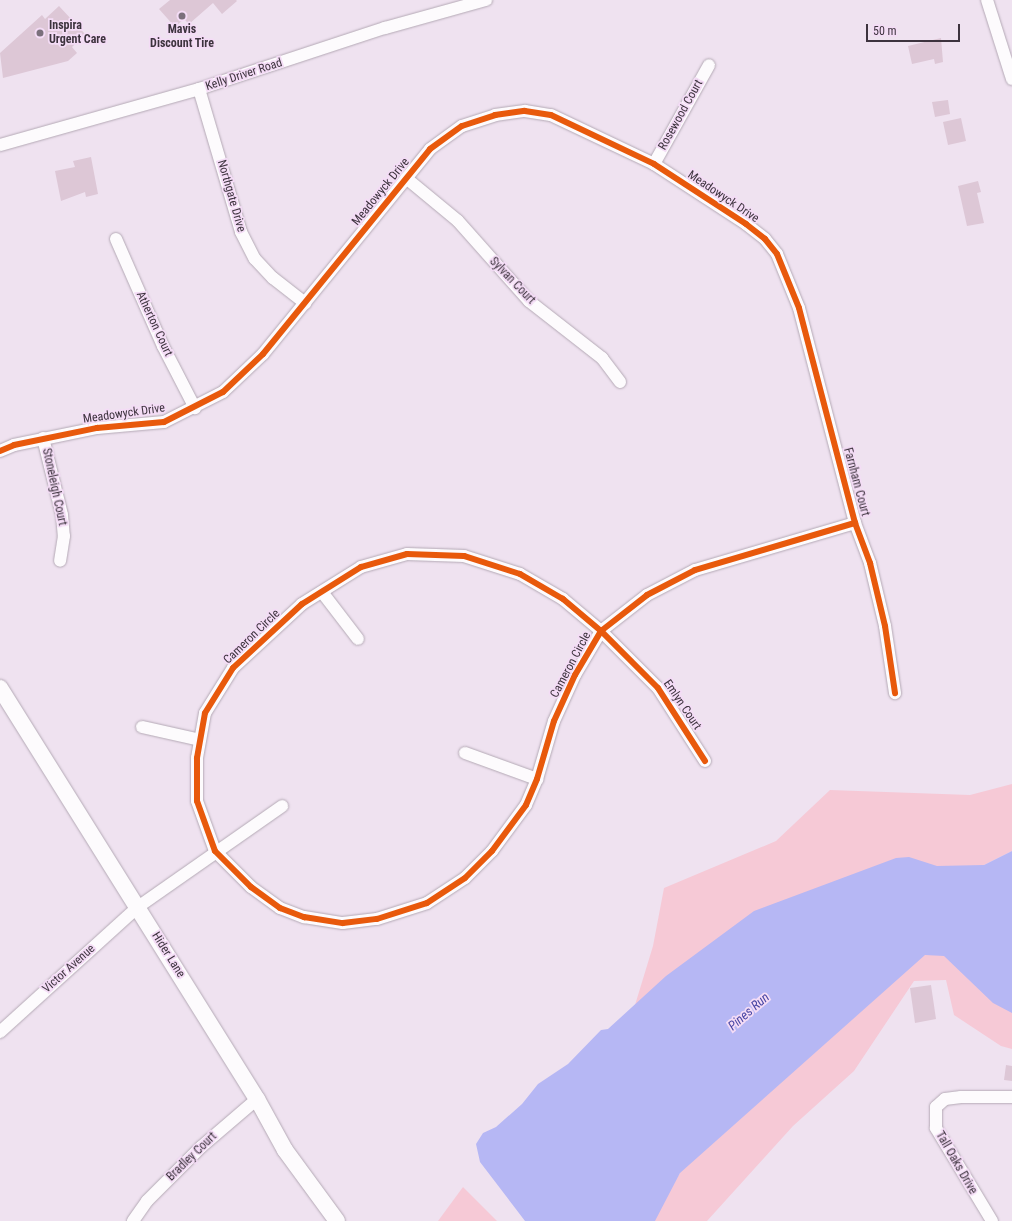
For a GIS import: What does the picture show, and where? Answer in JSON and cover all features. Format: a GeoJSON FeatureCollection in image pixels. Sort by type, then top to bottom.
{"type":"FeatureCollection","features":[{"type":"Feature","properties":{"kind":"street","name":"Kelly Driver Road"},"geometry":{"type":"LineString","coordinates":[[0,145],[199,89],[385,28],[486,0]]}},
{"type":"Feature","properties":{"kind":"street"},"geometry":{"type":"LineString","coordinates":[[987,0],[1012,79]]}},
{"type":"Feature","properties":{"kind":"street","name":"Rosewood Court"},"geometry":{"type":"LineString","coordinates":[[654,164],[709,65]]}},
{"type":"Feature","properties":{"kind":"street","name":"Northgate Drive"},"geometry":{"type":"LineString","coordinates":[[199,89],[241,232],[254,259],[273,278],[305,303]]}},
{"type":"Feature","properties":{"kind":"street","name":"Meadowyck Drive"},"geometry":{"type":"LineString","coordinates":[[0,451],[43,438],[97,428],[164,422],[223,392],[263,354],[430,149],[462,126],[495,115],[525,111],[558,118],[654,164],[765,239],[777,254],[788,279]]}},
{"type":"Feature","properties":{"kind":"street","name":"Sylvan Court"},"geometry":{"type":"LineString","coordinates":[[406,178],[458,220],[529,301],[602,358],[620,382]]}},
{"type":"Feature","properties":{"kind":"street","name":"Atherton Court"},"geometry":{"type":"LineString","coordinates":[[116,239],[163,346],[194,408]]}},
{"type":"Feature","properties":{"kind":"street","name":"Farnham Court"},"geometry":{"type":"LineString","coordinates":[[788,279],[799,308],[855,523],[870,563],[883,619],[895,693]]}},
{"type":"Feature","properties":{"kind":"street","name":"Stoneleigh Court"},"geometry":{"type":"LineString","coordinates":[[43,438],[62,515],[64,536],[60,561]]}},
{"type":"Feature","properties":{"kind":"street","name":"Cameron Circle"},"geometry":{"type":"LineString","coordinates":[[601,631],[563,599],[520,574],[464,556],[407,554],[361,567],[302,604],[233,668],[205,713],[200,740],[197,800],[215,851],[251,887],[280,908],[304,918],[343,924],[377,919],[427,902],[465,878],[492,851],[526,805],[537,779],[554,721],[575,675],[601,631],[647,595],[695,570],[855,523]]}},
{"type":"Feature","properties":{"kind":"street"},"geometry":{"type":"LineString","coordinates":[[322,592],[358,638]]}},
{"type":"Feature","properties":{"kind":"street","name":"Emlyn Court"},"geometry":{"type":"LineString","coordinates":[[601,631],[658,688],[705,761]]}},
{"type":"Feature","properties":{"kind":"street","name":"Hider Lane"},"geometry":{"type":"LineString","coordinates":[[0,688],[257,1099],[285,1150],[337,1221]]}},
{"type":"Feature","properties":{"kind":"street"},"geometry":{"type":"LineString","coordinates":[[142,727],[200,740]]}},
{"type":"Feature","properties":{"kind":"street"},"geometry":{"type":"LineString","coordinates":[[465,753],[537,779]]}},
{"type":"Feature","properties":{"kind":"street"},"geometry":{"type":"LineString","coordinates":[[138,907],[215,851],[282,806]]}},
{"type":"Feature","properties":{"kind":"street","name":"Victor Avenue"},"geometry":{"type":"LineString","coordinates":[[0,1032],[138,907]]}},
{"type":"Feature","properties":{"kind":"street","name":"Tall Oaks Drive"},"geometry":{"type":"LineString","coordinates":[[992,1221],[936,1128],[936,1107],[945,1099],[961,1097],[1012,1097]]}},
{"type":"Feature","properties":{"kind":"street","name":"Bradley Court"},"geometry":{"type":"LineString","coordinates":[[133,1221],[147,1201],[200,1147],[257,1099]]}},
{"type":"Feature","properties":{"kind":"shaded area"},"geometry":{"type":"Polygon","coordinates":[[[1012,784],[1012,851],[984,865],[1012,1006],[1012,1049],[1001,1046],[954,1015],[946,980],[914,981],[854,1071],[793,1126],[707,1221],[650,1221],[680,1173],[635,1005],[653,946],[664,888],[776,841],[830,790],[970,795],[1012,784]]]}},
{"type":"Feature","properties":{"kind":"shaded area"},"geometry":{"type":"Polygon","coordinates":[[[463,1187],[497,1221],[438,1221],[463,1187]]]}},
{"type":"Feature","properties":{"kind":"water","name":"Pines Run"},"geometry":{"type":"Polygon","coordinates":[[[1012,851],[1012,1013],[993,1003],[944,956],[925,955],[680,1173],[655,1221],[525,1221],[480,1162],[476,1144],[483,1133],[496,1127],[522,1104],[538,1084],[568,1064],[601,1030],[608,1029],[666,976],[754,911],[896,858],[909,857],[937,866],[984,865],[1012,851]]]}},
{"type":"Feature","properties":{"kind":"building","name":"Mavis Discount Tire"},"geometry":{"type":"Polygon","coordinates":[[[170,0],[237,1],[222,14],[213,3],[189,24],[184,19],[175,27],[159,9],[170,0]]]}},
{"type":"Feature","properties":{"kind":"building","name":"Inspira Urgent Care"},"geometry":{"type":"Polygon","coordinates":[[[59,6],[85,34],[72,47],[77,53],[68,61],[3,78],[0,53],[42,15],[45,19],[59,6]]]}},
{"type":"Feature","properties":{"kind":"building"},"geometry":{"type":"Polygon","coordinates":[[[941,38],[943,62],[935,64],[934,59],[912,64],[908,46],[941,38]]]}},
{"type":"Feature","properties":{"kind":"building"},"geometry":{"type":"Polygon","coordinates":[[[948,100],[950,114],[935,117],[932,102],[948,100]]]}},
{"type":"Feature","properties":{"kind":"building"},"geometry":{"type":"Polygon","coordinates":[[[961,118],[966,141],[948,145],[943,122],[961,118]]]}},
{"type":"Feature","properties":{"kind":"building"},"geometry":{"type":"Polygon","coordinates":[[[91,157],[98,194],[86,197],[85,192],[61,201],[55,171],[75,167],[73,161],[91,157]]]}},
{"type":"Feature","properties":{"kind":"building"},"geometry":{"type":"Polygon","coordinates":[[[978,181],[981,192],[977,193],[984,223],[967,226],[958,186],[978,181]]]}},
{"type":"Feature","properties":{"kind":"building"},"geometry":{"type":"Polygon","coordinates":[[[931,985],[936,1019],[915,1023],[910,988],[931,985]]]}},
{"type":"Feature","properties":{"kind":"building"},"geometry":{"type":"Polygon","coordinates":[[[1006,1065],[1012,1066],[1012,1081],[1004,1080],[1006,1065]]]}},
{"type":"Feature","properties":{"kind":"cycle path"},"geometry":{"type":"LineString","coordinates":[[0,451],[14,445],[97,428],[164,422],[223,392],[263,354],[430,149],[462,126],[495,115],[525,111],[551,115],[654,164],[746,224],[765,239],[777,254],[799,308],[855,523],[870,563],[885,626],[895,693]]}},
{"type":"Feature","properties":{"kind":"cycle path"},"geometry":{"type":"LineString","coordinates":[[705,761],[658,688],[601,631],[563,599],[520,574],[464,556],[407,554],[361,567],[302,604],[233,668],[205,713],[197,758],[197,801],[215,851],[251,887],[280,908],[304,917],[343,923],[377,919],[427,903],[465,878],[492,851],[526,805],[537,779],[554,721],[575,675],[601,631],[647,595],[695,570],[855,523]]}},
{"type":"Feature","properties":{"kind":"place","name":"Mavis Discount Tire"},"geometry":{"type":"Point","coordinates":[182,16]}},
{"type":"Feature","properties":{"kind":"place","name":"Inspira Urgent Care"},"geometry":{"type":"Point","coordinates":[40,33]}}]}
